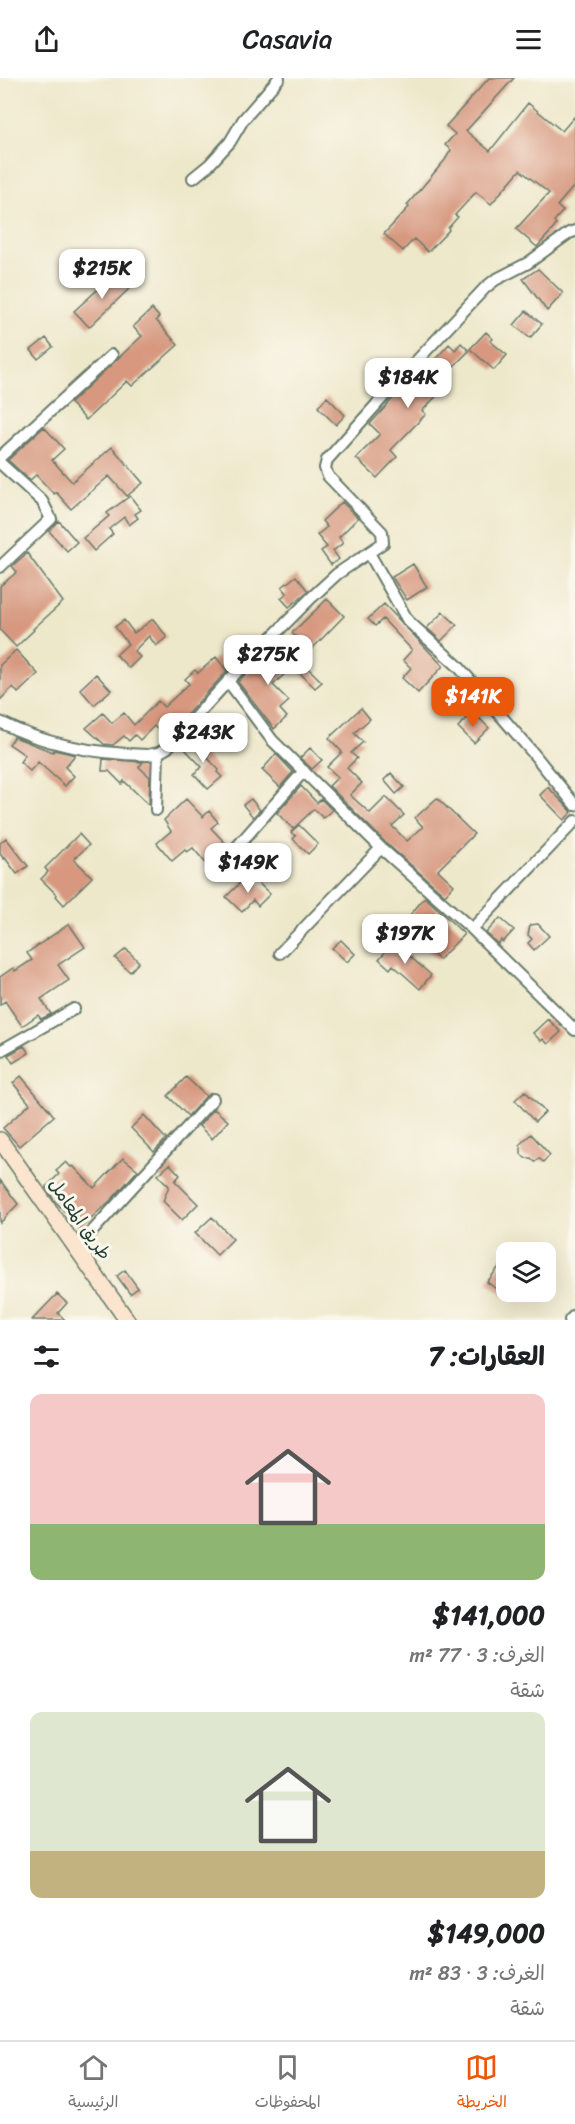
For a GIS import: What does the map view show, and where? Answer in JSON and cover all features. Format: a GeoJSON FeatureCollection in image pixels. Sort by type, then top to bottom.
{"type":"FeatureCollection","features":[{"type":"Feature","properties":{"kind":"main road","name":"طريق المعامل"},"geometry":{"type":"LineString","coordinates":[[0,1140],[127,1320]]}},
{"type":"Feature","properties":{"kind":"street"},"geometry":{"type":"LineString","coordinates":[[193,178],[209,165],[230,142],[243,120],[279,78]]}},
{"type":"Feature","properties":{"kind":"street"},"geometry":{"type":"LineString","coordinates":[[0,722],[42,739],[75,747],[148,755],[158,753],[170,745],[228,681],[312,597],[337,574],[383,543],[382,532],[328,476],[325,468],[327,460],[485,288],[495,280],[528,263],[575,231]]}},
{"type":"Feature","properties":{"kind":"street"},"geometry":{"type":"LineString","coordinates":[[0,457],[112,355]]}},
{"type":"Feature","properties":{"kind":"street"},"geometry":{"type":"LineString","coordinates":[[0,463],[42,501],[51,519],[0,567]]}},
{"type":"Feature","properties":{"kind":"street"},"geometry":{"type":"LineString","coordinates":[[369,554],[408,621],[458,666],[575,805]]}},
{"type":"Feature","properties":{"kind":"street"},"geometry":{"type":"LineString","coordinates":[[228,681],[272,740],[381,848],[472,929],[575,1030]]}},
{"type":"Feature","properties":{"kind":"street"},"geometry":{"type":"LineString","coordinates":[[156,810],[158,753]]}},
{"type":"Feature","properties":{"kind":"street"},"geometry":{"type":"LineString","coordinates":[[213,874],[304,771]]}},
{"type":"Feature","properties":{"kind":"street"},"geometry":{"type":"LineString","coordinates":[[472,929],[575,821]]}},
{"type":"Feature","properties":{"kind":"street"},"geometry":{"type":"LineString","coordinates":[[280,953],[381,848]]}},
{"type":"Feature","properties":{"kind":"street"},"geometry":{"type":"LineString","coordinates":[[0,1052],[74,1009]]}},
{"type":"Feature","properties":{"kind":"street"},"geometry":{"type":"LineString","coordinates":[[77,1248],[213,1099]]}},
{"type":"Feature","properties":{"kind":"street"},"geometry":{"type":"LineString","coordinates":[[570,1320],[575,1315]]}},
{"type":"Feature","properties":{"kind":"building"},"geometry":{"type":"Polygon","coordinates":[[[489,78],[514,78],[466,131],[490,151],[528,103],[562,131],[575,116],[575,185],[557,206],[563,211],[554,221],[556,224],[554,228],[537,247],[516,229],[549,193],[520,170],[491,204],[476,192],[455,215],[458,217],[448,228],[449,230],[428,252],[414,239],[403,251],[384,234],[409,207],[407,205],[445,160],[451,150],[445,145],[455,134],[446,126],[489,78]]]}},
{"type":"Feature","properties":{"kind":"building"},"geometry":{"type":"Polygon","coordinates":[[[538,269],[563,293],[547,311],[523,279],[538,269]]]}},
{"type":"Feature","properties":{"kind":"building"},"geometry":{"type":"Polygon","coordinates":[[[116,273],[130,288],[89,327],[74,311],[116,273]]]}},
{"type":"Feature","properties":{"kind":"building"},"geometry":{"type":"Polygon","coordinates":[[[152,309],[159,317],[156,320],[178,345],[132,386],[127,381],[86,420],[70,403],[142,336],[133,327],[152,309]]]}},
{"type":"Feature","properties":{"kind":"building"},"geometry":{"type":"Polygon","coordinates":[[[526,311],[542,324],[530,338],[514,325],[526,311]]]}},
{"type":"Feature","properties":{"kind":"building"},"geometry":{"type":"Polygon","coordinates":[[[486,332],[493,339],[490,341],[507,355],[494,370],[470,349],[486,332]]]}},
{"type":"Feature","properties":{"kind":"building"},"geometry":{"type":"Polygon","coordinates":[[[46,338],[53,347],[38,359],[31,350],[46,338]]]}},
{"type":"Feature","properties":{"kind":"building"},"geometry":{"type":"Polygon","coordinates":[[[461,343],[469,351],[444,376],[450,382],[422,411],[426,414],[391,450],[397,457],[377,478],[356,458],[380,434],[370,424],[428,360],[431,364],[449,344],[455,350],[461,343]]]}},
{"type":"Feature","properties":{"kind":"building"},"geometry":{"type":"Polygon","coordinates":[[[327,397],[345,415],[336,425],[318,407],[327,397]]]}},
{"type":"Feature","properties":{"kind":"building"},"geometry":{"type":"Polygon","coordinates":[[[44,427],[64,449],[52,460],[72,482],[112,447],[143,483],[127,496],[109,476],[71,509],[36,475],[30,480],[8,460],[44,427]]]}},
{"type":"Feature","properties":{"kind":"building"},"geometry":{"type":"Polygon","coordinates":[[[130,496],[141,510],[135,514],[138,518],[129,525],[124,517],[109,529],[113,534],[94,551],[83,538],[109,516],[107,513],[130,496]]]}},
{"type":"Feature","properties":{"kind":"building"},"geometry":{"type":"Polygon","coordinates":[[[342,502],[358,518],[339,537],[343,543],[333,551],[339,559],[331,565],[321,551],[327,547],[317,535],[327,527],[322,521],[342,502]]]}},
{"type":"Feature","properties":{"kind":"building"},"geometry":{"type":"Polygon","coordinates":[[[59,521],[77,542],[67,551],[49,531],[59,521]]]}},
{"type":"Feature","properties":{"kind":"building"},"geometry":{"type":"Polygon","coordinates":[[[27,553],[63,602],[16,647],[0,630],[0,586],[17,572],[12,566],[27,553]]]}},
{"type":"Feature","properties":{"kind":"building"},"geometry":{"type":"Polygon","coordinates":[[[413,564],[427,587],[407,600],[392,577],[413,564]]]}},
{"type":"Feature","properties":{"kind":"building"},"geometry":{"type":"Polygon","coordinates":[[[296,576],[308,591],[289,607],[281,598],[287,593],[282,587],[296,576]]]}},
{"type":"Feature","properties":{"kind":"building"},"geometry":{"type":"Polygon","coordinates":[[[327,599],[344,616],[310,651],[292,633],[327,599]]]}},
{"type":"Feature","properties":{"kind":"building"},"geometry":{"type":"Polygon","coordinates":[[[384,604],[443,666],[418,693],[402,678],[411,668],[403,660],[412,650],[383,619],[375,626],[368,619],[384,604]]]}},
{"type":"Feature","properties":{"kind":"building"},"geometry":{"type":"Polygon","coordinates":[[[443,612],[457,625],[441,641],[427,628],[443,612]]]}},
{"type":"Feature","properties":{"kind":"building"},"geometry":{"type":"Polygon","coordinates":[[[153,619],[167,637],[156,646],[149,636],[134,651],[140,657],[129,668],[116,655],[128,644],[115,627],[124,620],[134,633],[153,619]]]}},
{"type":"Feature","properties":{"kind":"building"},"geometry":{"type":"Polygon","coordinates":[[[273,646],[293,666],[273,685],[289,701],[280,709],[287,717],[274,729],[238,682],[273,646]]]}},
{"type":"Feature","properties":{"kind":"building"},"geometry":{"type":"Polygon","coordinates":[[[16,650],[38,674],[18,693],[13,687],[0,700],[0,665],[16,650]]]}},
{"type":"Feature","properties":{"kind":"building"},"geometry":{"type":"Polygon","coordinates":[[[216,657],[227,671],[180,722],[176,717],[160,732],[154,726],[140,740],[135,735],[129,741],[124,736],[113,745],[104,744],[86,728],[103,713],[112,723],[124,713],[134,725],[158,701],[164,707],[189,684],[185,679],[195,670],[198,673],[216,657]]]}},
{"type":"Feature","properties":{"kind":"building"},"geometry":{"type":"Polygon","coordinates":[[[298,658],[322,682],[315,688],[291,664],[298,658]]]}},
{"type":"Feature","properties":{"kind":"building"},"geometry":{"type":"Polygon","coordinates":[[[96,674],[111,690],[94,705],[80,689],[96,674]]]}},
{"type":"Feature","properties":{"kind":"building"},"geometry":{"type":"Polygon","coordinates":[[[464,684],[474,696],[460,708],[450,696],[464,684]]]}},
{"type":"Feature","properties":{"kind":"building"},"geometry":{"type":"Polygon","coordinates":[[[361,708],[370,719],[354,733],[363,742],[351,753],[357,758],[347,768],[362,783],[350,795],[370,813],[386,797],[404,815],[392,826],[407,841],[423,827],[415,818],[437,798],[474,834],[438,870],[454,885],[445,895],[386,843],[329,786],[338,777],[327,767],[342,752],[329,738],[361,708]]]}},
{"type":"Feature","properties":{"kind":"building"},"geometry":{"type":"Polygon","coordinates":[[[473,712],[489,728],[474,743],[458,727],[473,712]]]}},
{"type":"Feature","properties":{"kind":"building"},"geometry":{"type":"Polygon","coordinates":[[[14,737],[53,752],[54,750],[75,755],[65,767],[74,776],[65,786],[38,762],[30,771],[20,762],[25,755],[9,744],[14,737]]]}},
{"type":"Feature","properties":{"kind":"building"},"geometry":{"type":"Polygon","coordinates":[[[195,738],[209,752],[205,755],[219,770],[217,772],[222,777],[208,789],[194,774],[202,767],[184,748],[195,738]]]}},
{"type":"Feature","properties":{"kind":"building"},"geometry":{"type":"Polygon","coordinates":[[[310,748],[322,760],[312,769],[300,758],[310,748]]]}},
{"type":"Feature","properties":{"kind":"building"},"geometry":{"type":"Polygon","coordinates":[[[276,754],[293,772],[280,787],[262,770],[276,754]]]}},
{"type":"Feature","properties":{"kind":"building"},"geometry":{"type":"Polygon","coordinates":[[[103,759],[143,762],[139,767],[150,777],[149,805],[124,781],[122,784],[109,771],[102,771],[103,759]]]}},
{"type":"Feature","properties":{"kind":"building"},"geometry":{"type":"Polygon","coordinates":[[[391,773],[404,787],[396,794],[384,780],[391,773]]]}},
{"type":"Feature","properties":{"kind":"building"},"geometry":{"type":"Polygon","coordinates":[[[301,786],[317,803],[321,799],[332,810],[323,818],[314,809],[293,829],[277,813],[301,786]]]}},
{"type":"Feature","properties":{"kind":"building"},"geometry":{"type":"Polygon","coordinates":[[[548,787],[572,812],[564,820],[540,795],[548,787]]]}},
{"type":"Feature","properties":{"kind":"building"},"geometry":{"type":"Polygon","coordinates":[[[186,799],[203,817],[209,811],[218,822],[211,828],[228,846],[209,867],[193,848],[187,852],[185,850],[172,861],[157,843],[171,831],[164,820],[186,799]]]}},
{"type":"Feature","properties":{"kind":"building"},"geometry":{"type":"Polygon","coordinates":[[[251,799],[260,810],[253,817],[243,805],[251,799]]]}},
{"type":"Feature","properties":{"kind":"building"},"geometry":{"type":"Polygon","coordinates":[[[299,825],[318,844],[308,854],[293,839],[296,836],[291,832],[299,825]]]}},
{"type":"Feature","properties":{"kind":"building"},"geometry":{"type":"Polygon","coordinates":[[[79,834],[89,845],[74,859],[92,877],[64,905],[41,879],[48,872],[45,868],[79,834]]]}},
{"type":"Feature","properties":{"kind":"building"},"geometry":{"type":"Polygon","coordinates":[[[6,838],[28,866],[17,874],[0,854],[0,843],[6,838]]]}},
{"type":"Feature","properties":{"kind":"building"},"geometry":{"type":"Polygon","coordinates":[[[243,851],[255,862],[248,869],[237,858],[243,851]]]}},
{"type":"Feature","properties":{"kind":"building"},"geometry":{"type":"Polygon","coordinates":[[[249,874],[270,894],[258,906],[253,900],[242,912],[226,897],[249,874]]]}},
{"type":"Feature","properties":{"kind":"building"},"geometry":{"type":"Polygon","coordinates":[[[425,897],[464,934],[439,960],[408,930],[412,926],[406,920],[425,897]]]}},
{"type":"Feature","properties":{"kind":"building"},"geometry":{"type":"Polygon","coordinates":[[[500,918],[514,930],[498,944],[486,933],[500,918]]]}},
{"type":"Feature","properties":{"kind":"building"},"geometry":{"type":"Polygon","coordinates":[[[69,924],[85,947],[58,965],[69,980],[41,999],[51,1014],[41,1019],[38,1015],[22,1026],[5,1001],[0,1005],[0,977],[13,968],[15,971],[32,960],[27,953],[69,924]]]}},
{"type":"Feature","properties":{"kind":"building"},"geometry":{"type":"Polygon","coordinates":[[[538,924],[549,936],[534,950],[528,943],[532,939],[528,935],[530,925],[538,924]]]}},
{"type":"Feature","properties":{"kind":"building"},"geometry":{"type":"Polygon","coordinates":[[[341,940],[355,954],[347,962],[332,948],[341,940]]]}},
{"type":"Feature","properties":{"kind":"building"},"geometry":{"type":"Polygon","coordinates":[[[391,940],[431,975],[420,989],[393,965],[390,969],[379,959],[387,950],[385,948],[391,940]]]}},
{"type":"Feature","properties":{"kind":"building"},"geometry":{"type":"Polygon","coordinates":[[[126,949],[139,962],[130,972],[115,958],[126,949]]]}},
{"type":"Feature","properties":{"kind":"building"},"geometry":{"type":"Polygon","coordinates":[[[548,1019],[561,1032],[548,1044],[533,1033],[548,1019]]]}},
{"type":"Feature","properties":{"kind":"building"},"geometry":{"type":"Polygon","coordinates":[[[24,1046],[29,1053],[13,1063],[8,1055],[24,1046]]]}},
{"type":"Feature","properties":{"kind":"building"},"geometry":{"type":"Polygon","coordinates":[[[21,1076],[54,1116],[19,1146],[3,1128],[30,1104],[13,1083],[21,1076]]]}},
{"type":"Feature","properties":{"kind":"building"},"geometry":{"type":"Polygon","coordinates":[[[186,1077],[206,1096],[188,1116],[168,1096],[186,1077]]]}},
{"type":"Feature","properties":{"kind":"building"},"geometry":{"type":"Polygon","coordinates":[[[525,1091],[545,1112],[535,1122],[515,1100],[525,1091]]]}},
{"type":"Feature","properties":{"kind":"building"},"geometry":{"type":"Polygon","coordinates":[[[214,1109],[228,1121],[212,1139],[199,1126],[214,1109]]]}},
{"type":"Feature","properties":{"kind":"building"},"geometry":{"type":"Polygon","coordinates":[[[144,1115],[166,1139],[154,1152],[131,1128],[144,1115]]]}},
{"type":"Feature","properties":{"kind":"building"},"geometry":{"type":"Polygon","coordinates":[[[531,1134],[550,1155],[543,1162],[539,1158],[535,1162],[521,1154],[519,1145],[531,1134]]]}},
{"type":"Feature","properties":{"kind":"building"},"geometry":{"type":"Polygon","coordinates":[[[123,1158],[138,1170],[112,1199],[80,1228],[54,1200],[46,1187],[59,1174],[56,1171],[66,1162],[71,1167],[73,1166],[94,1188],[123,1158]]]}},
{"type":"Feature","properties":{"kind":"building"},"geometry":{"type":"Polygon","coordinates":[[[170,1164],[180,1175],[175,1181],[198,1204],[182,1220],[163,1201],[169,1186],[158,1175],[170,1164]]]}},
{"type":"Feature","properties":{"kind":"building"},"geometry":{"type":"Polygon","coordinates":[[[0,1180],[18,1204],[0,1223],[0,1180]]]}},
{"type":"Feature","properties":{"kind":"building"},"geometry":{"type":"Polygon","coordinates":[[[212,1217],[233,1239],[217,1255],[195,1233],[212,1217]]]}},
{"type":"Feature","properties":{"kind":"building"},"geometry":{"type":"Polygon","coordinates":[[[125,1270],[138,1288],[130,1294],[117,1276],[125,1270]]]}},
{"type":"Feature","properties":{"kind":"building"},"geometry":{"type":"Polygon","coordinates":[[[496,1271],[496,1289],[487,1282],[496,1271]]]}},
{"type":"Feature","properties":{"kind":"building"},"geometry":{"type":"Polygon","coordinates":[[[57,1294],[67,1303],[58,1313],[65,1320],[32,1320],[57,1294]]]}}]}
